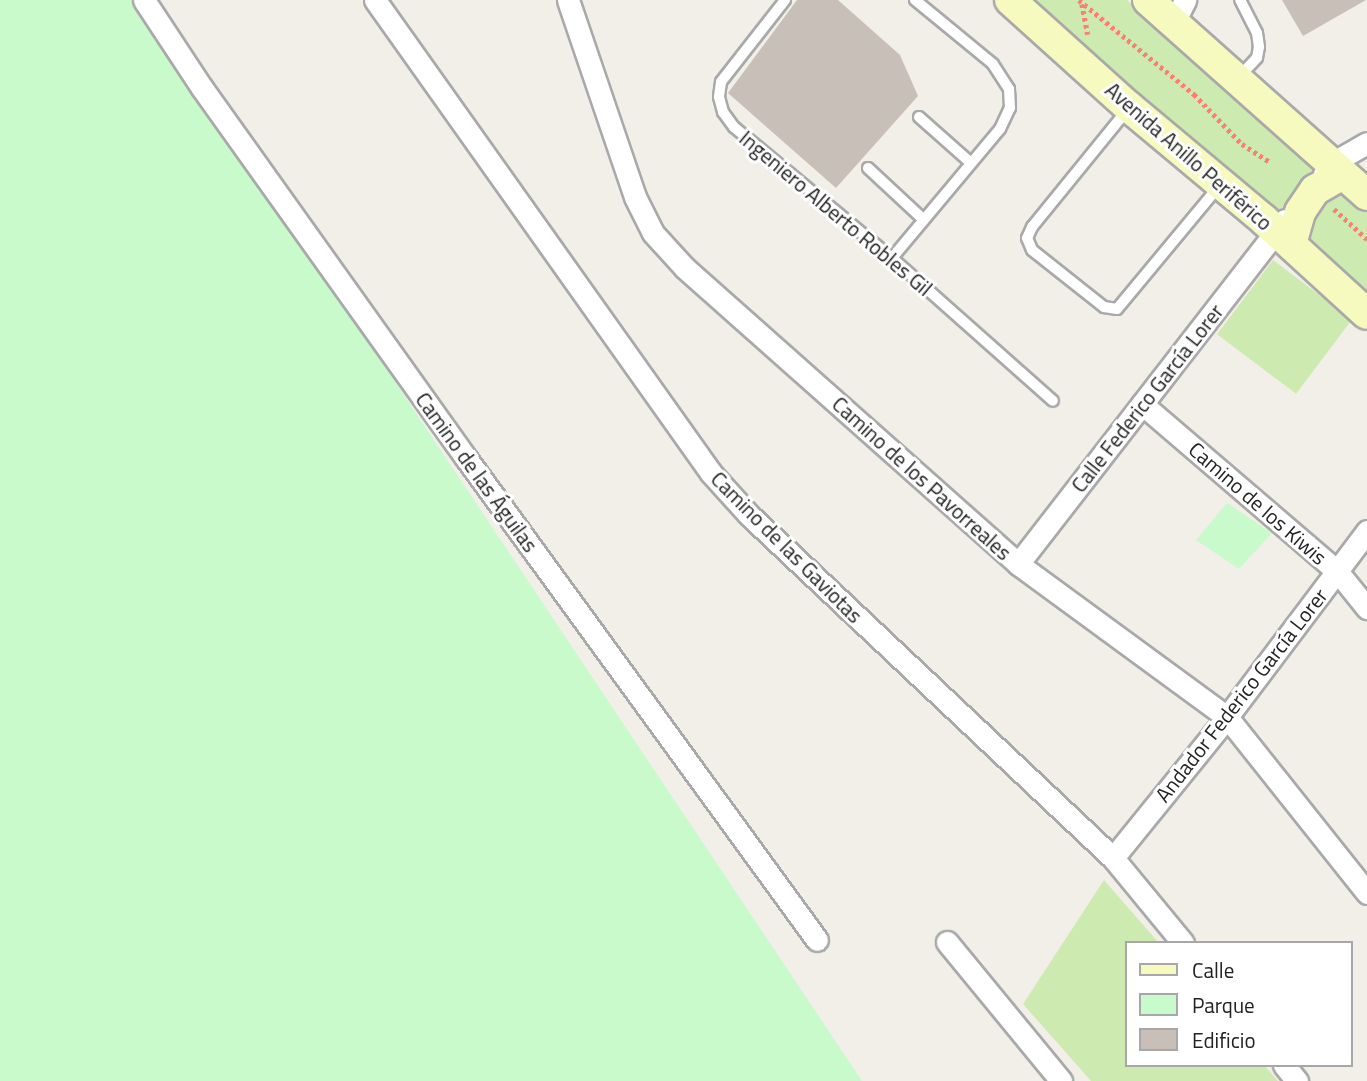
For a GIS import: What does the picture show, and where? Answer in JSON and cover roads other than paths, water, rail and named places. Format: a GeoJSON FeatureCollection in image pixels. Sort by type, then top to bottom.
{"type":"FeatureCollection","features":[{"type":"Feature","properties":{"kind":"street","name":"Camino de las Águilas"},"geometry":{"type":"LineString","coordinates":[[144,0],[202,88],[458,447],[817,940]]}},
{"type":"Feature","properties":{"kind":"street","name":"Camino de las Gaviotas"},"geometry":{"type":"LineString","coordinates":[[375,0],[711,473],[758,524],[1113,858],[1181,941]]}},
{"type":"Feature","properties":{"kind":"street","name":"Camino de los Pavorreales"},"geometry":{"type":"LineString","coordinates":[[568,0],[635,197],[653,233],[685,268],[1018,564],[1227,717],[1367,892]]}},
{"type":"Feature","properties":{"kind":"street","name":"Avenida Anillo Periférico"},"geometry":{"type":"LineString","coordinates":[[1010,0],[1129,107],[1277,232],[1367,314]]}},
{"type":"Feature","properties":{"kind":"street"},"geometry":{"type":"LineString","coordinates":[[1148,0],[1179,11],[1237,79],[1367,195]]}},
{"type":"Feature","properties":{"kind":"street"},"geometry":{"type":"LineString","coordinates":[[1277,232],[1300,212],[1331,163],[1367,143]]}},
{"type":"Feature","properties":{"kind":"street","name":"Calle Federico García Lorer"},"geometry":{"type":"LineString","coordinates":[[1018,564],[1277,232]]}},
{"type":"Feature","properties":{"kind":"street","name":"Camino de los Kiwis"},"geometry":{"type":"LineString","coordinates":[[1142,404],[1336,570],[1367,608]]}},
{"type":"Feature","properties":{"kind":"street","name":"Andador Federico García Lorer"},"geometry":{"type":"LineString","coordinates":[[1113,858],[1227,717],[1367,531]]}},
{"type":"Feature","properties":{"kind":"street"},"geometry":{"type":"LineString","coordinates":[[947,942],[1061,1081]]}},
{"type":"Feature","properties":{"kind":"street"},"geometry":{"type":"LineString","coordinates":[[1286,1067],[1297,1081]]}},
{"type":"Feature","properties":{"kind":"lane","name":"Ingeniero Alberto Robles Gil"},"geometry":{"type":"LineString","coordinates":[[785,0],[720,82],[719,97],[723,111],[734,127],[892,258],[1053,401]]}},
{"type":"Feature","properties":{"kind":"lane"},"geometry":{"type":"LineString","coordinates":[[892,258],[1000,129],[1010,108],[1009,89],[993,64],[915,0]]}},
{"type":"Feature","properties":{"kind":"lane"},"geometry":{"type":"LineString","coordinates":[[1237,79],[1256,58],[1259,47],[1256,33],[1240,0]]}},
{"type":"Feature","properties":{"kind":"lane"},"geometry":{"type":"LineString","coordinates":[[1129,107],[1032,227],[1027,238],[1032,250],[1104,307],[1117,309],[1221,184]]}},
{"type":"Feature","properties":{"kind":"lane"},"geometry":{"type":"LineString","coordinates":[[919,117],[971,163]]}},
{"type":"Feature","properties":{"kind":"lane"},"geometry":{"type":"LineString","coordinates":[[867,168],[923,220]]}}]}
